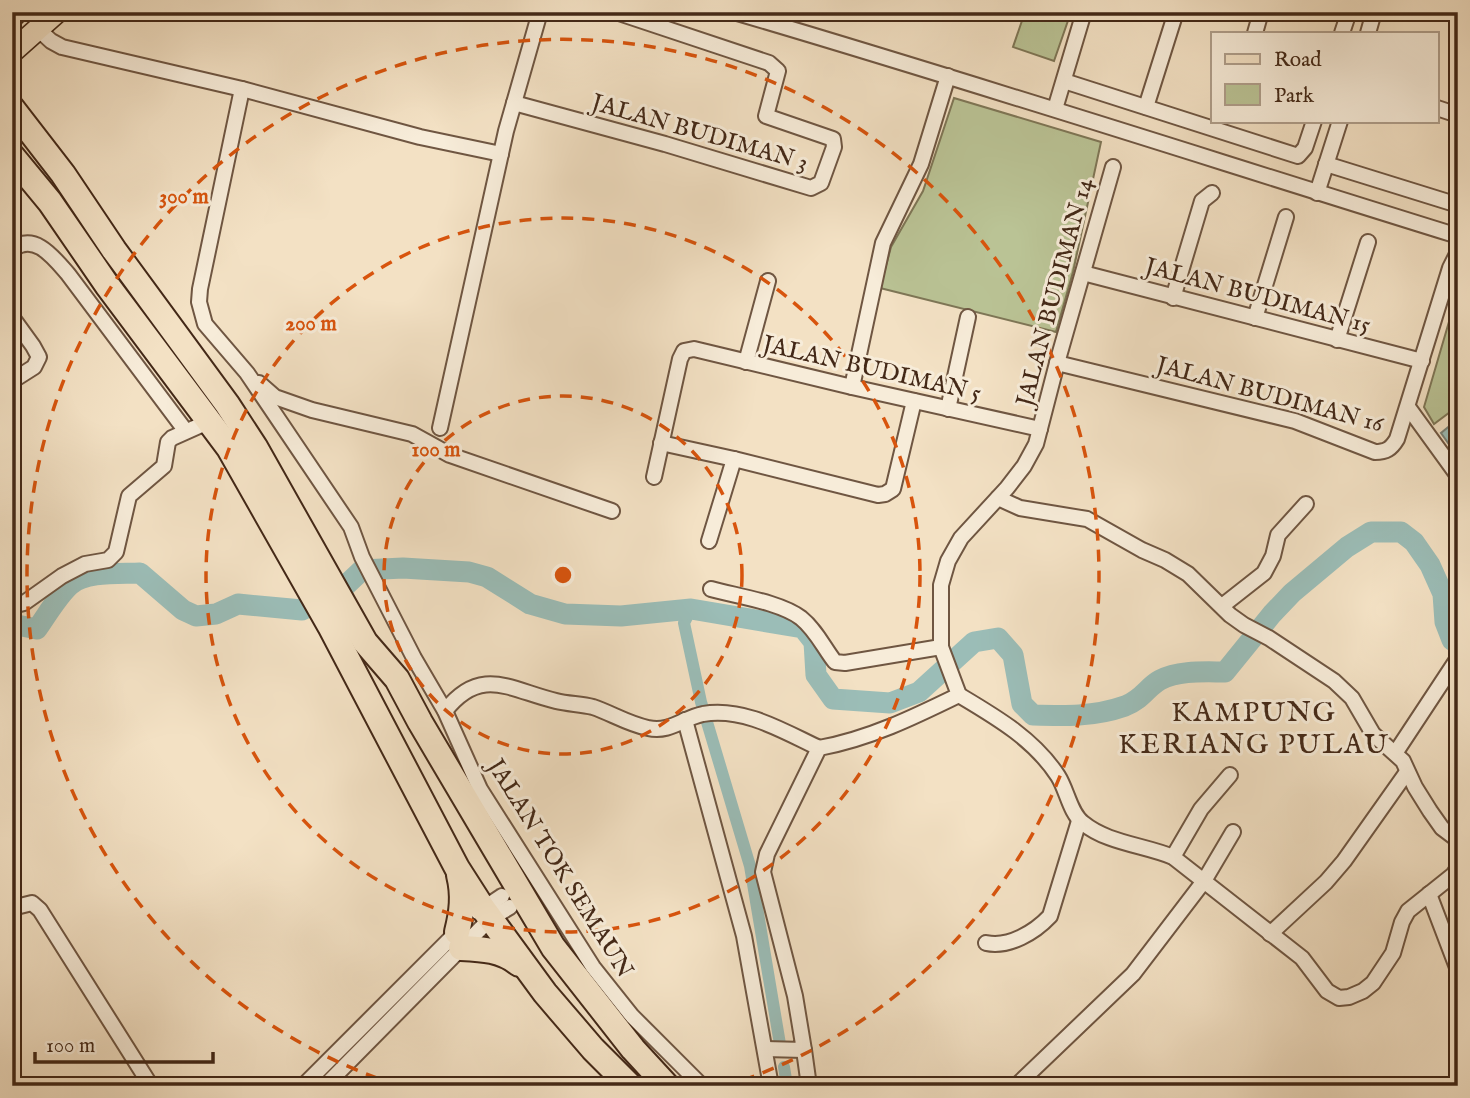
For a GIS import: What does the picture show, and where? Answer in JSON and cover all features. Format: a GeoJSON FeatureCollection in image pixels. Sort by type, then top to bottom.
{"type":"FeatureCollection","features":[{"type":"Feature","properties":{"kind":"highway"},"geometry":{"type":"LineString","coordinates":[[12,108],[63,174],[155,308],[227,404],[282,493],[313,573]]}},
{"type":"Feature","properties":{"kind":"highway"},"geometry":{"type":"LineString","coordinates":[[12,156],[50,202],[107,285],[210,421],[253,489],[313,573],[340,622],[457,867],[463,889],[459,940],[508,956],[528,971]]}},
{"type":"Feature","properties":{"kind":"highway"},"geometry":{"type":"LineString","coordinates":[[340,622],[365,642],[397,679],[553,947],[633,1049],[667,1086]]}},
{"type":"Feature","properties":{"kind":"highway"},"geometry":{"type":"LineString","coordinates":[[420,722],[422,753],[528,971],[593,1049],[630,1086]]}},
{"type":"Feature","properties":{"kind":"highway"},"geometry":{"type":"LineString","coordinates":[[457,867],[598,1022],[633,1049]]}},
{"type":"Feature","properties":{"kind":"main road"},"geometry":{"type":"LineString","coordinates":[[12,17],[17,12]]}},
{"type":"Feature","properties":{"kind":"main road"},"geometry":{"type":"LineString","coordinates":[[12,52],[57,12]]}},
{"type":"Feature","properties":{"kind":"street"},"geometry":{"type":"LineString","coordinates":[[440,428],[501,154],[540,12]]}},
{"type":"Feature","properties":{"kind":"street","name":"JALAN BUDIMAN 3"},"geometry":{"type":"LineString","coordinates":[[514,103],[811,188],[821,183],[834,147],[833,138],[766,116],[778,71],[769,63],[616,12]]}},
{"type":"Feature","properties":{"kind":"street"},"geometry":{"type":"LineString","coordinates":[[734,12],[759,16],[1458,236]]}},
{"type":"Feature","properties":{"kind":"street"},"geometry":{"type":"LineString","coordinates":[[1055,109],[1084,12]]}},
{"type":"Feature","properties":{"kind":"street"},"geometry":{"type":"LineString","coordinates":[[1146,107],[1176,12]]}},
{"type":"Feature","properties":{"kind":"street"},"geometry":{"type":"LineString","coordinates":[[1255,32],[1261,12]]}},
{"type":"Feature","properties":{"kind":"street"},"geometry":{"type":"LineString","coordinates":[[1342,32],[1349,12]]}},
{"type":"Feature","properties":{"kind":"street"},"geometry":{"type":"LineString","coordinates":[[1368,32],[1374,12]]}},
{"type":"Feature","properties":{"kind":"street"},"geometry":{"type":"LineString","coordinates":[[38,29],[62,47],[242,89],[420,137],[501,154]]}},
{"type":"Feature","properties":{"kind":"street"},"geometry":{"type":"LineString","coordinates":[[852,387],[883,243],[920,164],[948,76]]}},
{"type":"Feature","properties":{"kind":"street"},"geometry":{"type":"LineString","coordinates":[[1064,81],[1146,107],[1227,126],[1298,156],[1306,148],[1314,122]]}},
{"type":"Feature","properties":{"kind":"street"},"geometry":{"type":"LineString","coordinates":[[242,89],[199,302],[205,324],[247,373],[275,397],[312,410],[412,435],[450,455],[612,511]]}},
{"type":"Feature","properties":{"kind":"street"},"geometry":{"type":"LineString","coordinates":[[1438,108],[1458,115]]}},
{"type":"Feature","properties":{"kind":"street"},"geometry":{"type":"LineString","coordinates":[[1317,193],[1340,122]]}},
{"type":"Feature","properties":{"kind":"street"},"geometry":{"type":"LineString","coordinates":[[1326,163],[1458,205]]}},
{"type":"Feature","properties":{"kind":"street","name":"JALAN BUDIMAN 14"},"geometry":{"type":"LineString","coordinates":[[958,692],[944,653],[941,585],[948,561],[961,538],[1024,466],[1036,444],[1113,167]]}},
{"type":"Feature","properties":{"kind":"street"},"geometry":{"type":"LineString","coordinates":[[1173,298],[1202,201],[1212,193]]}},
{"type":"Feature","properties":{"kind":"street"},"geometry":{"type":"LineString","coordinates":[[1255,318],[1286,217]]}},
{"type":"Feature","properties":{"kind":"street"},"geometry":{"type":"LineString","coordinates":[[1337,340],[1368,242]]}},
{"type":"Feature","properties":{"kind":"street"},"geometry":{"type":"LineString","coordinates":[[12,250],[19,244],[32,243],[50,254],[186,430]]}},
{"type":"Feature","properties":{"kind":"street","name":"JALAN BUDIMAN 16"},"geometry":{"type":"LineString","coordinates":[[1057,363],[1295,421],[1375,452],[1383,452],[1395,443],[1450,268],[1458,252]]}},
{"type":"Feature","properties":{"kind":"street","name":"JALAN BUDIMAN 15"},"geometry":{"type":"LineString","coordinates":[[1083,273],[1422,361]]}},
{"type":"Feature","properties":{"kind":"street"},"geometry":{"type":"LineString","coordinates":[[746,362],[768,281]]}},
{"type":"Feature","properties":{"kind":"street"},"geometry":{"type":"LineString","coordinates":[[12,317],[39,357],[34,367],[12,381]]}},
{"type":"Feature","properties":{"kind":"street"},"geometry":{"type":"LineString","coordinates":[[948,409],[968,317]]}},
{"type":"Feature","properties":{"kind":"street","name":"JALAN BUDIMAN 5"},"geometry":{"type":"LineString","coordinates":[[661,443],[680,359],[684,351],[694,349],[1040,429]]}},
{"type":"Feature","properties":{"kind":"street","name":"JALAN TOK SEMAUN"},"geometry":{"type":"LineString","coordinates":[[247,373],[351,527],[362,557],[445,711],[480,789],[593,967],[632,1016],[702,1086]]}},
{"type":"Feature","properties":{"kind":"street"},"geometry":{"type":"LineString","coordinates":[[654,477],[661,443],[734,458],[878,495],[886,494],[893,489],[914,401]]}},
{"type":"Feature","properties":{"kind":"street"},"geometry":{"type":"LineString","coordinates":[[1408,407],[1458,476]]}},
{"type":"Feature","properties":{"kind":"street"},"geometry":{"type":"LineString","coordinates":[[12,606],[24,603],[61,576],[85,564],[108,560],[116,552],[129,496],[164,466],[168,442],[186,430],[210,421]]}},
{"type":"Feature","properties":{"kind":"street"},"geometry":{"type":"LineString","coordinates":[[709,541],[734,458]]}},
{"type":"Feature","properties":{"kind":"street"},"geometry":{"type":"LineString","coordinates":[[998,498],[1020,508],[1087,519],[1188,574],[1253,631],[1269,638],[1314,667],[1352,698],[1373,734],[1403,761],[1442,828],[1458,840]]}},
{"type":"Feature","properties":{"kind":"street"},"geometry":{"type":"LineString","coordinates":[[1222,606],[1264,573],[1273,556],[1278,535],[1306,504]]}},
{"type":"Feature","properties":{"kind":"street"},"geometry":{"type":"LineString","coordinates":[[711,589],[782,608],[800,618],[835,662],[944,653]]}},
{"type":"Feature","properties":{"kind":"street"},"geometry":{"type":"LineString","coordinates":[[1396,752],[1454,663]]}},
{"type":"Feature","properties":{"kind":"street"},"geometry":{"type":"LineString","coordinates":[[445,711],[455,698],[474,686],[504,684],[555,701],[590,706],[647,728],[663,729],[707,713],[726,711],[750,717],[819,748],[839,745],[885,729],[958,692],[1024,737],[1043,757],[1058,777],[1079,821],[1111,838],[1151,848],[1173,857],[1301,958],[1327,991],[1339,998],[1349,998],[1373,983],[1393,953],[1408,911],[1458,868]]}},
{"type":"Feature","properties":{"kind":"street"},"geometry":{"type":"LineString","coordinates":[[685,720],[744,936],[771,1086]]}},
{"type":"Feature","properties":{"kind":"street"},"geometry":{"type":"LineString","coordinates":[[809,1086],[794,996],[765,882],[764,863],[819,748]]}},
{"type":"Feature","properties":{"kind":"street"},"geometry":{"type":"LineString","coordinates":[[1270,934],[1326,883],[1407,772]]}},
{"type":"Feature","properties":{"kind":"street"},"geometry":{"type":"LineString","coordinates":[[1173,857],[1201,809],[1230,775]]}},
{"type":"Feature","properties":{"kind":"street"},"geometry":{"type":"LineString","coordinates":[[986,943],[1014,940],[1040,927],[1050,916],[1079,821]]}},
{"type":"Feature","properties":{"kind":"street"},"geometry":{"type":"LineString","coordinates":[[1016,1086],[1133,974],[1205,881],[1233,832]]}},
{"type":"Feature","properties":{"kind":"street"},"geometry":{"type":"LineString","coordinates":[[1429,894],[1458,970]]}},
{"type":"Feature","properties":{"kind":"street"},"geometry":{"type":"LineString","coordinates":[[12,908],[32,902],[40,909],[151,1086]]}},
{"type":"Feature","properties":{"kind":"street"},"geometry":{"type":"LineString","coordinates":[[303,1086],[496,907]]}},
{"type":"Feature","properties":{"kind":"street"},"geometry":{"type":"LineString","coordinates":[[325,1086],[459,940]]}},
{"type":"Feature","properties":{"kind":"street"},"geometry":{"type":"LineString","coordinates":[[765,1049],[804,1050]]}},
{"type":"Feature","properties":{"kind":"green space"},"geometry":{"type":"Polygon","coordinates":[[[1025,12],[1071,12],[1054,61],[1013,47],[1025,12]]]}},
{"type":"Feature","properties":{"kind":"green space"},"geometry":{"type":"Polygon","coordinates":[[[954,98],[1101,142],[1073,272],[1056,332],[880,288],[891,247],[923,191],[954,98]]]}},
{"type":"Feature","properties":{"kind":"green space"},"geometry":{"type":"Polygon","coordinates":[[[1458,291],[1458,406],[1434,424],[1424,407],[1458,291]]]}},
{"type":"Feature","properties":{"kind":"water"},"geometry":{"type":"Polygon","coordinates":[[[1458,419],[1458,457],[1441,433],[1458,419]]]}},
{"type":"Feature","properties":{"kind":"waterway"},"geometry":{"type":"LineString","coordinates":[[12,624],[37,629],[70,585],[85,577],[104,574],[140,573],[183,610],[196,616],[216,614],[238,604],[302,610],[344,587],[362,570],[403,568],[469,572],[487,577],[530,604],[565,614],[621,616],[691,609],[803,628],[814,642],[816,675],[833,699],[890,703],[919,692],[974,642],[998,638],[1013,655],[1022,704],[1033,715],[1079,715],[1125,706],[1167,677],[1192,672],[1225,672],[1292,593],[1347,547],[1371,532],[1401,532],[1414,542],[1430,565],[1443,594],[1445,622],[1452,640],[1458,644]]}},
{"type":"Feature","properties":{"kind":"waterway"},"geometry":{"type":"LineString","coordinates":[[691,609],[684,623],[701,702],[750,866],[780,1044]]}},
{"type":"Feature","properties":{"kind":"waterway"},"geometry":{"type":"LineString","coordinates":[[784,1067],[787,1086]]}},
{"type":"Feature","properties":{"kind":"district","name":"KAMPUNG KERIANG PULAU"},"geometry":{"type":"Point","coordinates":[1254,727]}}]}
